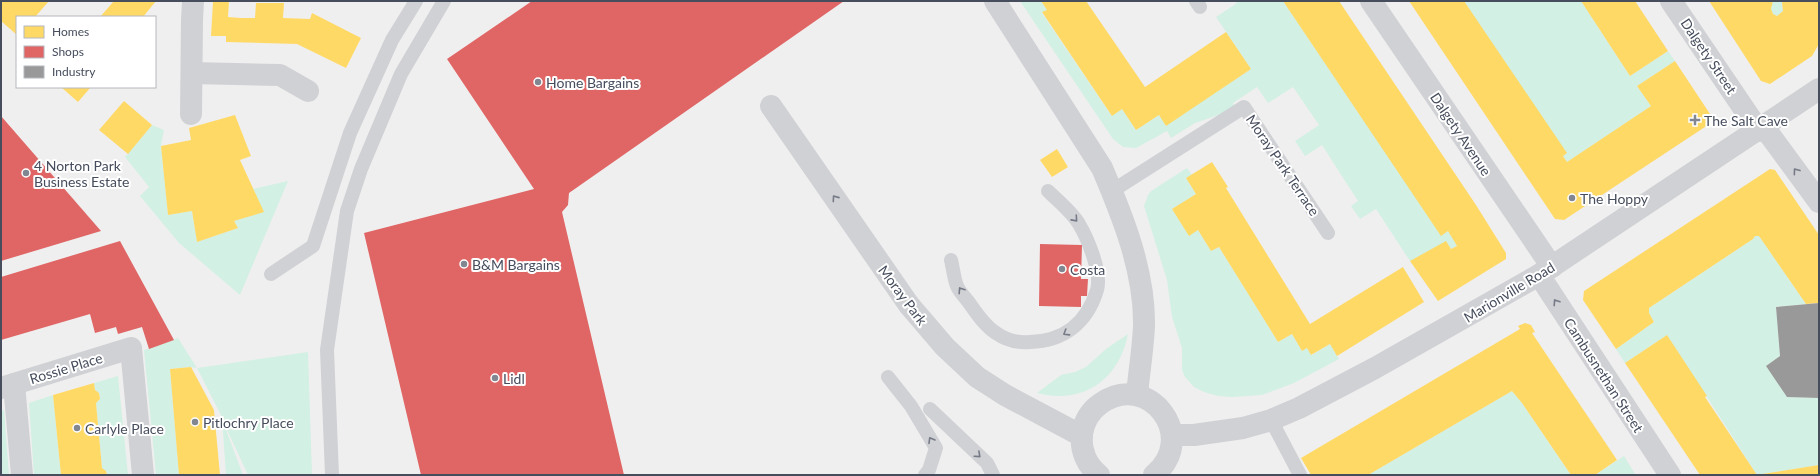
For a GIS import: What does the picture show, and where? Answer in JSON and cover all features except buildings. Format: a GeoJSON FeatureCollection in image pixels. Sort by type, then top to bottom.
{"type":"FeatureCollection","features":[{"type":"Feature","properties":{"kind":"street"},"geometry":{"type":"LineString","coordinates":[[191,114],[193,1]]}},
{"type":"Feature","properties":{"kind":"street"},"geometry":{"type":"LineString","coordinates":[[994,1],[1102,168],[1112,192],[1135,261],[1142,292],[1144,325],[1137,395]]}},
{"type":"Feature","properties":{"kind":"street","name":"Dalgety Avenue"},"geometry":{"type":"LineString","coordinates":[[1371,1],[1545,271]]}},
{"type":"Feature","properties":{"kind":"street","name":"Dalgety Street"},"geometry":{"type":"LineString","coordinates":[[1671,1],[1762,129],[1819,202]]}},
{"type":"Feature","properties":{"kind":"street"},"geometry":{"type":"LineString","coordinates":[[192,73],[280,75],[308,91]]}},
{"type":"Feature","properties":{"kind":"street","name":"Marionville Road"},"geometry":{"type":"LineString","coordinates":[[1172,435],[1243,428],[1271,420],[1299,408],[1376,368],[1545,271],[1819,90]]}},
{"type":"Feature","properties":{"kind":"street","name":"Moray Park"},"geometry":{"type":"LineString","coordinates":[[771,106],[880,264],[922,322],[945,348],[978,377],[1005,395],[1082,436]]}},
{"type":"Feature","properties":{"kind":"street","name":"Cambusnethan Street"},"geometry":{"type":"LineString","coordinates":[[1545,271],[1670,475]]}},
{"type":"Feature","properties":{"kind":"street","name":"Rossie Place"},"geometry":{"type":"LineString","coordinates":[[8,386],[131,348],[143,475]]}},
{"type":"Feature","properties":{"kind":"street"},"geometry":{"type":"LineString","coordinates":[[8,386],[22,475]]}},
{"type":"Feature","properties":{"kind":"street"},"geometry":{"type":"LineString","coordinates":[[1099,475],[1087,462],[1083,451],[1082,436],[1086,420],[1095,408],[1107,399],[1122,395],[1137,395],[1150,400],[1161,410],[1169,422],[1172,435],[1170,452],[1162,468],[1154,475]]}},
{"type":"Feature","properties":{"kind":"lane"},"geometry":{"type":"LineString","coordinates":[[271,274],[313,246],[350,133],[392,40],[416,1]]}},
{"type":"Feature","properties":{"kind":"lane"},"geometry":{"type":"LineString","coordinates":[[332,475],[327,350],[347,211],[361,169],[401,74],[444,1]]}},
{"type":"Feature","properties":{"kind":"lane","name":"Moray Park Terrace"},"geometry":{"type":"LineString","coordinates":[[1112,192],[1244,107],[1328,233]]}},
{"type":"Feature","properties":{"kind":"lane"},"geometry":{"type":"LineString","coordinates":[[951,260],[957,286],[978,316],[996,334],[1018,343],[1035,342],[1050,340],[1074,328],[1082,320],[1089,309],[1097,289],[1096,266],[1088,239],[1078,222],[1048,191]]}},
{"type":"Feature","properties":{"kind":"lane"},"geometry":{"type":"LineString","coordinates":[[888,377],[911,406],[936,448],[929,470],[925,475]]}},
{"type":"Feature","properties":{"kind":"lane"},"geometry":{"type":"LineString","coordinates":[[930,409],[987,463],[993,475]]}},
{"type":"Feature","properties":{"kind":"lane"},"geometry":{"type":"LineString","coordinates":[[1271,420],[1300,475]]}},
{"type":"Feature","properties":{"kind":"green space"},"geometry":{"type":"Polygon","coordinates":[[[1020,1],[1041,1],[1047,10],[1042,13],[1111,115],[1122,109],[1136,130],[1159,115],[1166,125],[1251,69],[1216,17],[1237,3],[1236,1],[1283,1],[1441,235],[1448,231],[1457,246],[1451,249],[1446,242],[1410,261],[1376,209],[1360,219],[1351,206],[1358,201],[1322,145],[1305,156],[1295,141],[1319,125],[1293,87],[1268,103],[1257,87],[1233,103],[1236,109],[1195,123],[1171,138],[1167,131],[1136,148],[1123,147],[1113,139],[1020,1]]]}},
{"type":"Feature","properties":{"kind":"green space"},"geometry":{"type":"Polygon","coordinates":[[[1464,1],[1581,1],[1630,76],[1668,51],[1675,61],[1637,86],[1651,106],[1567,162],[1464,1]]]}},
{"type":"Feature","properties":{"kind":"green space"},"geometry":{"type":"Polygon","coordinates":[[[1773,1],[1783,1],[1783,11],[1777,16],[1773,14],[1771,9],[1773,1]]]}},
{"type":"Feature","properties":{"kind":"green space"},"geometry":{"type":"Polygon","coordinates":[[[152,125],[164,130],[161,146],[168,215],[192,211],[197,242],[238,228],[234,221],[263,212],[253,189],[288,181],[240,295],[179,243],[140,196],[149,187],[125,157],[152,125]]]}},
{"type":"Feature","properties":{"kind":"green space"},"geometry":{"type":"Polygon","coordinates":[[[1187,168],[1192,175],[1186,178],[1196,194],[1172,209],[1189,235],[1198,230],[1211,251],[1219,247],[1278,342],[1292,334],[1302,351],[1307,348],[1312,355],[1330,344],[1339,359],[1294,383],[1262,395],[1232,397],[1218,396],[1194,387],[1185,377],[1182,370],[1182,348],[1172,317],[1167,280],[1144,206],[1151,191],[1187,168]]]}},
{"type":"Feature","properties":{"kind":"green space"},"geometry":{"type":"Polygon","coordinates":[[[1755,236],[1759,236],[1806,304],[1776,307],[1780,356],[1766,366],[1787,397],[1819,398],[1819,465],[1757,475],[1667,335],[1625,363],[1616,349],[1654,322],[1649,313],[1649,308],[1753,239],[1755,236]]]}},
{"type":"Feature","properties":{"kind":"green space"},"geometry":{"type":"Polygon","coordinates":[[[1128,334],[1123,350],[1116,364],[1107,376],[1096,385],[1084,392],[1069,395],[1054,396],[1037,393],[1061,375],[1075,372],[1086,367],[1106,349],[1128,334]]]}},
{"type":"Feature","properties":{"kind":"green space"},"geometry":{"type":"Polygon","coordinates":[[[178,338],[197,368],[191,367],[170,369],[179,475],[156,475],[144,350],[178,338]]]}},
{"type":"Feature","properties":{"kind":"green space"},"geometry":{"type":"Polygon","coordinates":[[[308,352],[312,475],[248,475],[222,417],[197,368],[308,352]]]}},
{"type":"Feature","properties":{"kind":"green space"},"geometry":{"type":"Polygon","coordinates":[[[118,376],[128,475],[107,475],[106,471],[102,468],[96,403],[100,399],[99,393],[95,390],[94,383],[118,376]]]}},
{"type":"Feature","properties":{"kind":"green space"},"geometry":{"type":"Polygon","coordinates":[[[1512,391],[1522,403],[1571,475],[1368,475],[1512,391]]]}},
{"type":"Feature","properties":{"kind":"green space"},"geometry":{"type":"Polygon","coordinates":[[[53,395],[61,475],[34,475],[29,403],[53,395]]]}},
{"type":"Feature","properties":{"kind":"green space"},"geometry":{"type":"Polygon","coordinates":[[[4,410],[9,475],[1,475],[1,411],[4,410]]]}},
{"type":"Feature","properties":{"kind":"green space"},"geometry":{"type":"Polygon","coordinates":[[[222,419],[243,475],[226,475],[222,419]]]}},
{"type":"Feature","properties":{"kind":"green space"},"geometry":{"type":"Polygon","coordinates":[[[1624,456],[1635,474],[1595,475],[1624,456]]]}},
{"type":"Feature","properties":{"kind":"place","name":"Home Bargains"},"geometry":{"type":"Point","coordinates":[538,82]}},
{"type":"Feature","properties":{"kind":"place","name":"The Salt Cave"},"geometry":{"type":"Point","coordinates":[1695,120]}},
{"type":"Feature","properties":{"kind":"place","name":"4 Norton Park Business Estate"},"geometry":{"type":"Point","coordinates":[26,173]}},
{"type":"Feature","properties":{"kind":"place","name":"The Hoppy"},"geometry":{"type":"Point","coordinates":[1572,198]}},
{"type":"Feature","properties":{"kind":"place","name":"B&M Bargains"},"geometry":{"type":"Point","coordinates":[464,264]}},
{"type":"Feature","properties":{"kind":"place","name":"Costa"},"geometry":{"type":"Point","coordinates":[1062,269]}},
{"type":"Feature","properties":{"kind":"place","name":"Lidl"},"geometry":{"type":"Point","coordinates":[495,378]}},
{"type":"Feature","properties":{"kind":"place","name":"Pitlochry Place"},"geometry":{"type":"Point","coordinates":[195,422]}},
{"type":"Feature","properties":{"kind":"place","name":"Carlyle Place"},"geometry":{"type":"Point","coordinates":[77,428]}}]}
